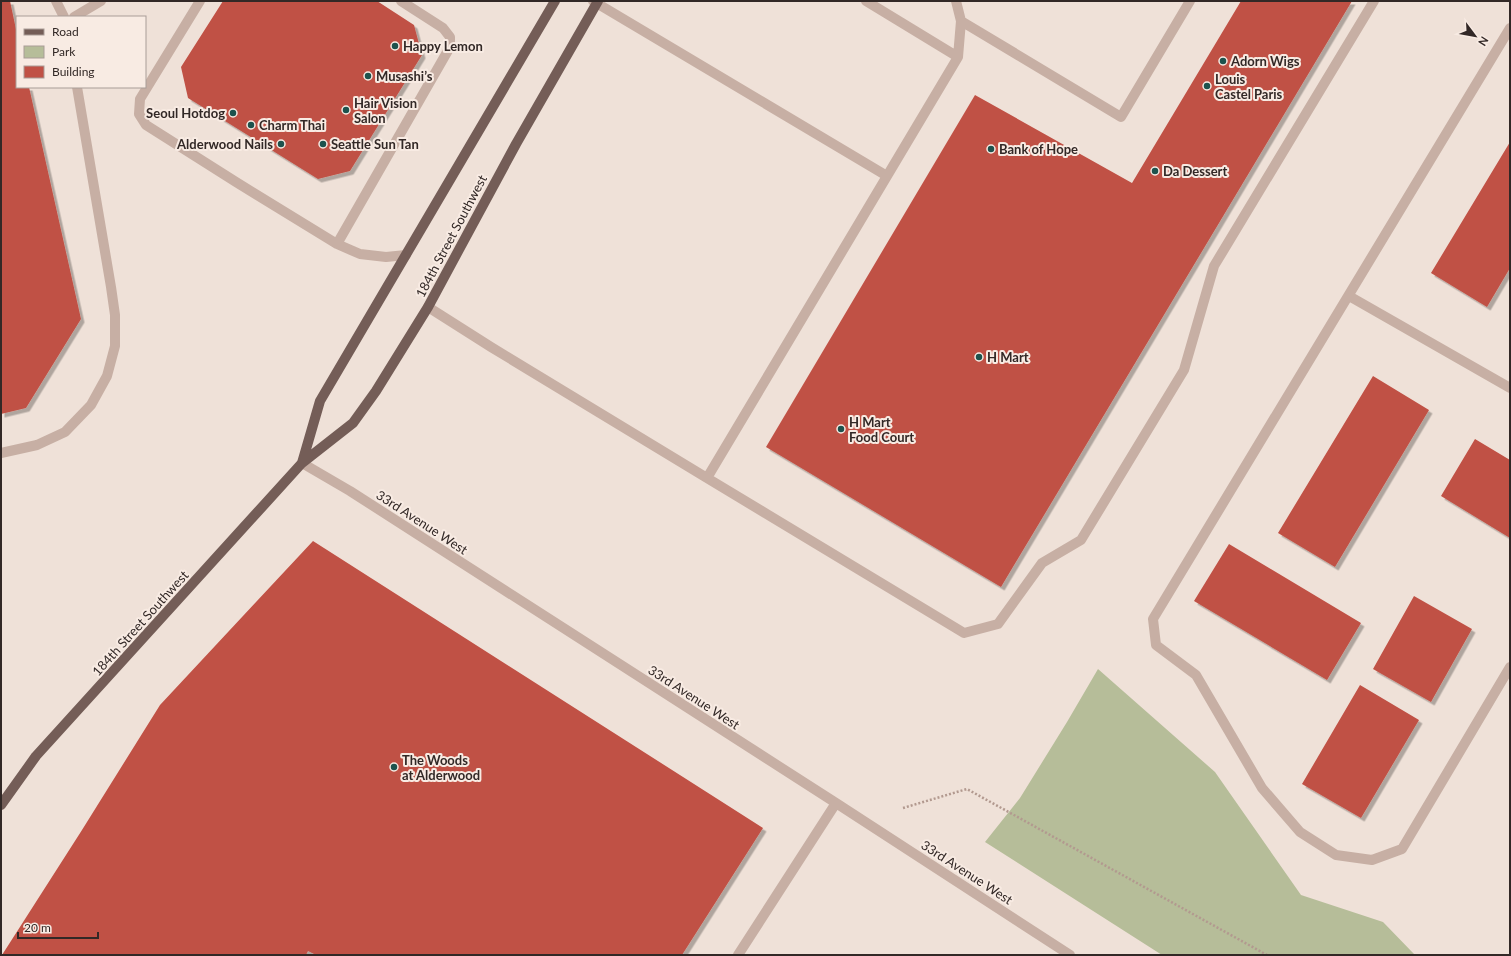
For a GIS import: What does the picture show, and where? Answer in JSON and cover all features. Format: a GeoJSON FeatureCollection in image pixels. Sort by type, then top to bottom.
{"type":"FeatureCollection","features":[{"type":"Feature","properties":{"kind":"main road","name":"184th Street Southwest"},"geometry":{"type":"LineString","coordinates":[[302,464],[320,401],[555,1]]}},
{"type":"Feature","properties":{"kind":"main road","name":"184th Street Southwest"},"geometry":{"type":"LineString","coordinates":[[1,805],[36,756],[302,464],[353,423],[376,390],[428,307],[516,144],[596,2]]}},
{"type":"Feature","properties":{"kind":"street"},"geometry":{"type":"LineString","coordinates":[[56,1],[64,16]]}},
{"type":"Feature","properties":{"kind":"street"},"geometry":{"type":"LineString","coordinates":[[76,16],[101,1]]}},
{"type":"Feature","properties":{"kind":"street"},"geometry":{"type":"LineString","coordinates":[[200,1],[140,99],[138,114],[146,125],[337,244],[360,254],[386,257],[406,255]]}},
{"type":"Feature","properties":{"kind":"street"},"geometry":{"type":"LineString","coordinates":[[337,244],[450,48],[450,37],[444,28],[401,1]]}},
{"type":"Feature","properties":{"kind":"street"},"geometry":{"type":"LineString","coordinates":[[866,1],[958,57]]}},
{"type":"Feature","properties":{"kind":"street"},"geometry":{"type":"LineString","coordinates":[[707,478],[958,57],[961,21],[956,1]]}},
{"type":"Feature","properties":{"kind":"street"},"geometry":{"type":"LineString","coordinates":[[961,21],[1121,117],[1190,1]]}},
{"type":"Feature","properties":{"kind":"street"},"geometry":{"type":"LineString","coordinates":[[428,307],[491,347],[964,633],[998,624],[1042,563],[1081,540],[1176,384],[1184,370],[1214,266],[1374,1]]}},
{"type":"Feature","properties":{"kind":"street"},"geometry":{"type":"LineString","coordinates":[[596,2],[887,176]]}},
{"type":"Feature","properties":{"kind":"street"},"geometry":{"type":"LineString","coordinates":[[1510,28],[1153,619],[1156,645],[1196,674],[1262,788],[1300,832],[1336,854],[1372,860],[1402,849],[1510,667]]}},
{"type":"Feature","properties":{"kind":"street"},"geometry":{"type":"LineString","coordinates":[[1,453],[37,446],[65,432],[91,405],[107,376],[115,346],[115,315],[111,287],[77,88]]}},
{"type":"Feature","properties":{"kind":"street"},"geometry":{"type":"LineString","coordinates":[[1349,296],[1510,388]]}},
{"type":"Feature","properties":{"kind":"street","name":"33rd Avenue West"},"geometry":{"type":"LineString","coordinates":[[302,464],[350,491],[1070,955]]}},
{"type":"Feature","properties":{"kind":"street"},"geometry":{"type":"LineString","coordinates":[[738,955],[836,803]]}},
{"type":"Feature","properties":{"kind":"path"},"geometry":{"type":"LineString","coordinates":[[903,808],[967,789],[1267,955]]}},
{"type":"Feature","properties":{"kind":"green space"},"geometry":{"type":"Polygon","coordinates":[[[1098,669],[1215,772],[1301,895],[1383,922],[1415,955],[1162,955],[985,842],[1020,798],[1098,669]]]}},
{"type":"Feature","properties":{"kind":"building"},"geometry":{"type":"Polygon","coordinates":[[[1,1],[10,1],[16,29],[16,88],[29,88],[81,319],[26,408],[1,414],[1,1]]]}},
{"type":"Feature","properties":{"kind":"building"},"geometry":{"type":"Polygon","coordinates":[[[223,1],[377,1],[414,25],[422,55],[350,171],[318,179],[188,98],[181,67],[223,1]]]}},
{"type":"Feature","properties":{"kind":"building","name":"H Mart"},"geometry":{"type":"Polygon","coordinates":[[[1241,1],[1352,1],[1001,587],[766,447],[975,95],[1132,183],[1241,1]]]}},
{"type":"Feature","properties":{"kind":"building"},"geometry":{"type":"Polygon","coordinates":[[[1510,142],[1510,268],[1487,307],[1431,273],[1510,142]]]}},
{"type":"Feature","properties":{"kind":"building"},"geometry":{"type":"Polygon","coordinates":[[[1373,376],[1429,410],[1335,567],[1278,533],[1373,376]]]}},
{"type":"Feature","properties":{"kind":"building"},"geometry":{"type":"Polygon","coordinates":[[[1475,439],[1510,460],[1510,538],[1441,496],[1475,439]]]}},
{"type":"Feature","properties":{"kind":"building","name":"The Woods at Alderwood"},"geometry":{"type":"Polygon","coordinates":[[[313,541],[763,828],[682,955],[316,955],[308,951],[306,955],[2,955],[160,705],[313,541]]]}},
{"type":"Feature","properties":{"kind":"building"},"geometry":{"type":"Polygon","coordinates":[[[1229,544],[1361,623],[1327,680],[1194,601],[1229,544]]]}},
{"type":"Feature","properties":{"kind":"building"},"geometry":{"type":"Polygon","coordinates":[[[1414,596],[1472,629],[1431,702],[1373,669],[1414,596]]]}},
{"type":"Feature","properties":{"kind":"building"},"geometry":{"type":"Polygon","coordinates":[[[1360,685],[1419,720],[1361,818],[1302,784],[1360,685]]]}},
{"type":"Feature","properties":{"kind":"place","name":"Happy Lemon"},"geometry":{"type":"Point","coordinates":[395,46]}},
{"type":"Feature","properties":{"kind":"place","name":"Adorn Wigs"},"geometry":{"type":"Point","coordinates":[1223,61]}},
{"type":"Feature","properties":{"kind":"place","name":"Musashi’s"},"geometry":{"type":"Point","coordinates":[368,76]}},
{"type":"Feature","properties":{"kind":"place","name":"Louis Castel Paris"},"geometry":{"type":"Point","coordinates":[1207,86]}},
{"type":"Feature","properties":{"kind":"place","name":"Hair Vision Salon"},"geometry":{"type":"Point","coordinates":[346,110]}},
{"type":"Feature","properties":{"kind":"place","name":"Seoul Hotdog"},"geometry":{"type":"Point","coordinates":[233,113]}},
{"type":"Feature","properties":{"kind":"place","name":"Charm Thai"},"geometry":{"type":"Point","coordinates":[251,125]}},
{"type":"Feature","properties":{"kind":"place","name":"Alderwood Nails"},"geometry":{"type":"Point","coordinates":[281,144]}},
{"type":"Feature","properties":{"kind":"place","name":"Seattle Sun Tan"},"geometry":{"type":"Point","coordinates":[323,144]}},
{"type":"Feature","properties":{"kind":"place","name":"Bank of Hope"},"geometry":{"type":"Point","coordinates":[991,149]}},
{"type":"Feature","properties":{"kind":"place","name":"Da Dessert"},"geometry":{"type":"Point","coordinates":[1155,171]}},
{"type":"Feature","properties":{"kind":"place","name":"H Mart"},"geometry":{"type":"Point","coordinates":[979,357]}},
{"type":"Feature","properties":{"kind":"place","name":"H Mart Food Court"},"geometry":{"type":"Point","coordinates":[841,429]}},
{"type":"Feature","properties":{"kind":"place","name":"The Woods at Alderwood"},"geometry":{"type":"Point","coordinates":[394,767]}}]}
